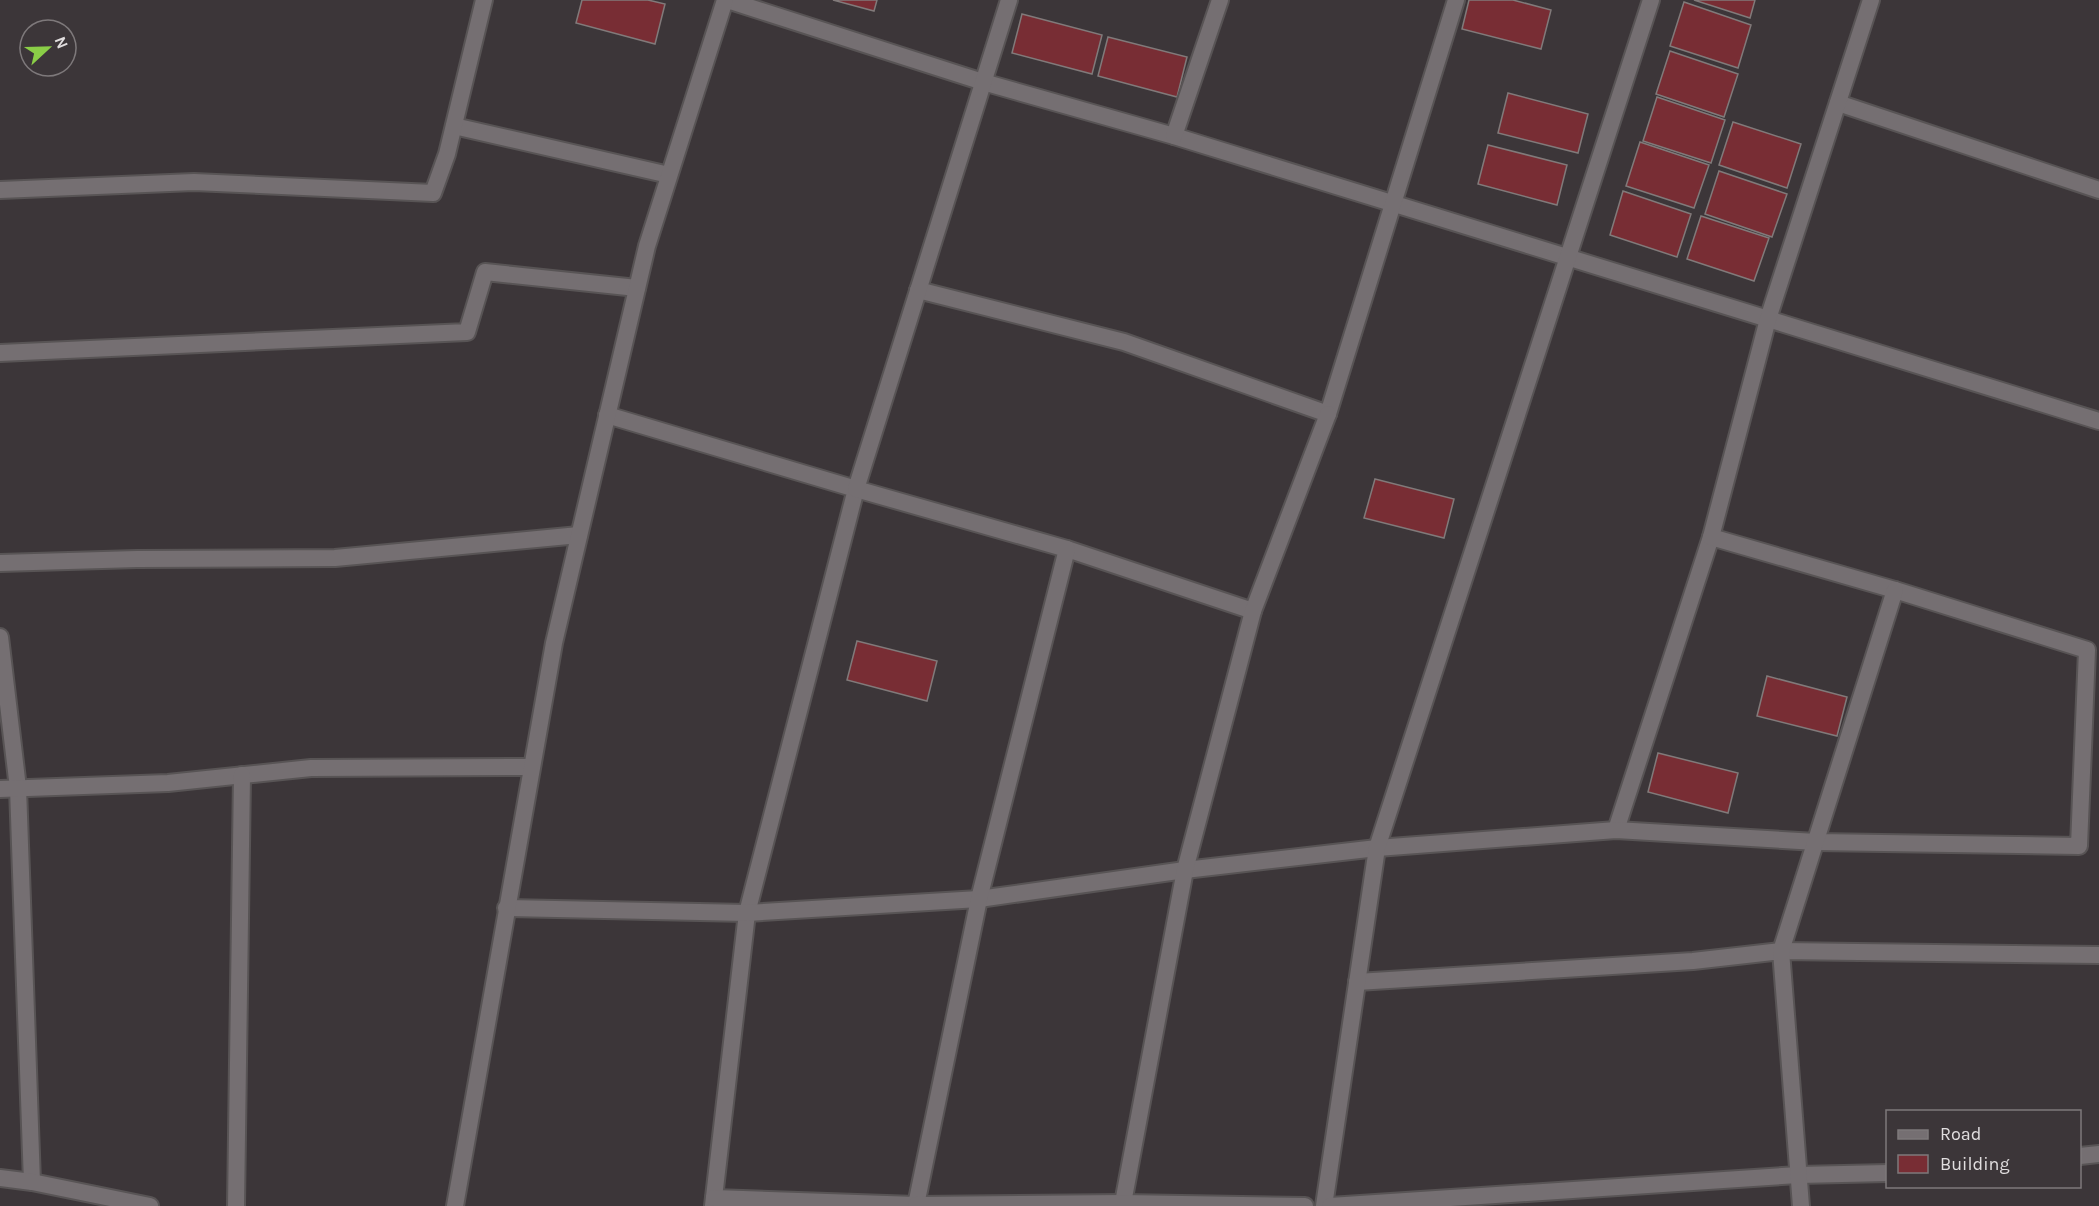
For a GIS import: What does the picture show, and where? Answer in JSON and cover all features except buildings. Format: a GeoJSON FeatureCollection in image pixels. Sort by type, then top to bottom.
{"type":"FeatureCollection","features":[{"type":"Feature","properties":{"kind":"street"},"geometry":{"type":"LineString","coordinates":[[0,190],[194,182],[433,194],[447,154],[483,0]]}},
{"type":"Feature","properties":{"kind":"street"},"geometry":{"type":"LineString","coordinates":[[455,1206],[554,643],[647,246],[726,0],[983,82],[1174,136],[2099,421]]}},
{"type":"Feature","properties":{"kind":"street"},"geometry":{"type":"LineString","coordinates":[[1009,0],[856,489],[747,913],[713,1202],[1305,1206]]}},
{"type":"Feature","properties":{"kind":"street"},"geometry":{"type":"LineString","coordinates":[[1174,136],[1220,0]]}},
{"type":"Feature","properties":{"kind":"street"},"geometry":{"type":"LineString","coordinates":[[1123,1203],[1185,870],[1253,611],[1328,414],[1456,0]]}},
{"type":"Feature","properties":{"kind":"street"},"geometry":{"type":"LineString","coordinates":[[1324,1206],[1377,848],[1651,0]]}},
{"type":"Feature","properties":{"kind":"street"},"geometry":{"type":"LineString","coordinates":[[1616,830],[1710,537],[1768,319],[1871,0]]}},
{"type":"Feature","properties":{"kind":"street"},"geometry":{"type":"LineString","coordinates":[[1838,103],[2099,190]]}},
{"type":"Feature","properties":{"kind":"street"},"geometry":{"type":"LineString","coordinates":[[454,126],[669,175]]}},
{"type":"Feature","properties":{"kind":"street"},"geometry":{"type":"LineString","coordinates":[[0,353],[467,332],[485,272],[637,288]]}},
{"type":"Feature","properties":{"kind":"street"},"geometry":{"type":"LineString","coordinates":[[918,290],[1124,342],[1328,414]]}},
{"type":"Feature","properties":{"kind":"street"},"geometry":{"type":"LineString","coordinates":[[607,415],[1066,549],[1253,611]]}},
{"type":"Feature","properties":{"kind":"street"},"geometry":{"type":"LineString","coordinates":[[0,563],[137,559],[335,558],[579,535]]}},
{"type":"Feature","properties":{"kind":"street"},"geometry":{"type":"LineString","coordinates":[[506,908],[747,913],[980,899],[1185,870],[1377,848],[1616,830],[1816,842],[2079,846],[2087,650],[1895,590],[1710,537]]}},
{"type":"Feature","properties":{"kind":"street"},"geometry":{"type":"LineString","coordinates":[[916,1205],[980,899],[1066,549]]}},
{"type":"Feature","properties":{"kind":"street"},"geometry":{"type":"LineString","coordinates":[[1801,1206],[1781,951],[1895,590]]}},
{"type":"Feature","properties":{"kind":"street"},"geometry":{"type":"LineString","coordinates":[[0,637],[18,788],[32,1182]]}},
{"type":"Feature","properties":{"kind":"street"},"geometry":{"type":"LineString","coordinates":[[0,789],[168,783],[311,768],[531,767]]}},
{"type":"Feature","properties":{"kind":"street"},"geometry":{"type":"LineString","coordinates":[[236,1206],[242,775]]}},
{"type":"Feature","properties":{"kind":"street"},"geometry":{"type":"LineString","coordinates":[[1357,982],[1693,961],[1781,951],[2099,955]]}},
{"type":"Feature","properties":{"kind":"street"},"geometry":{"type":"LineString","coordinates":[[2081,1156],[2099,1154]]}},
{"type":"Feature","properties":{"kind":"street"},"geometry":{"type":"LineString","coordinates":[[1330,1206],[1798,1175],[1886,1173]]}},
{"type":"Feature","properties":{"kind":"street"},"geometry":{"type":"LineString","coordinates":[[0,1178],[32,1182],[150,1206]]}}]}
